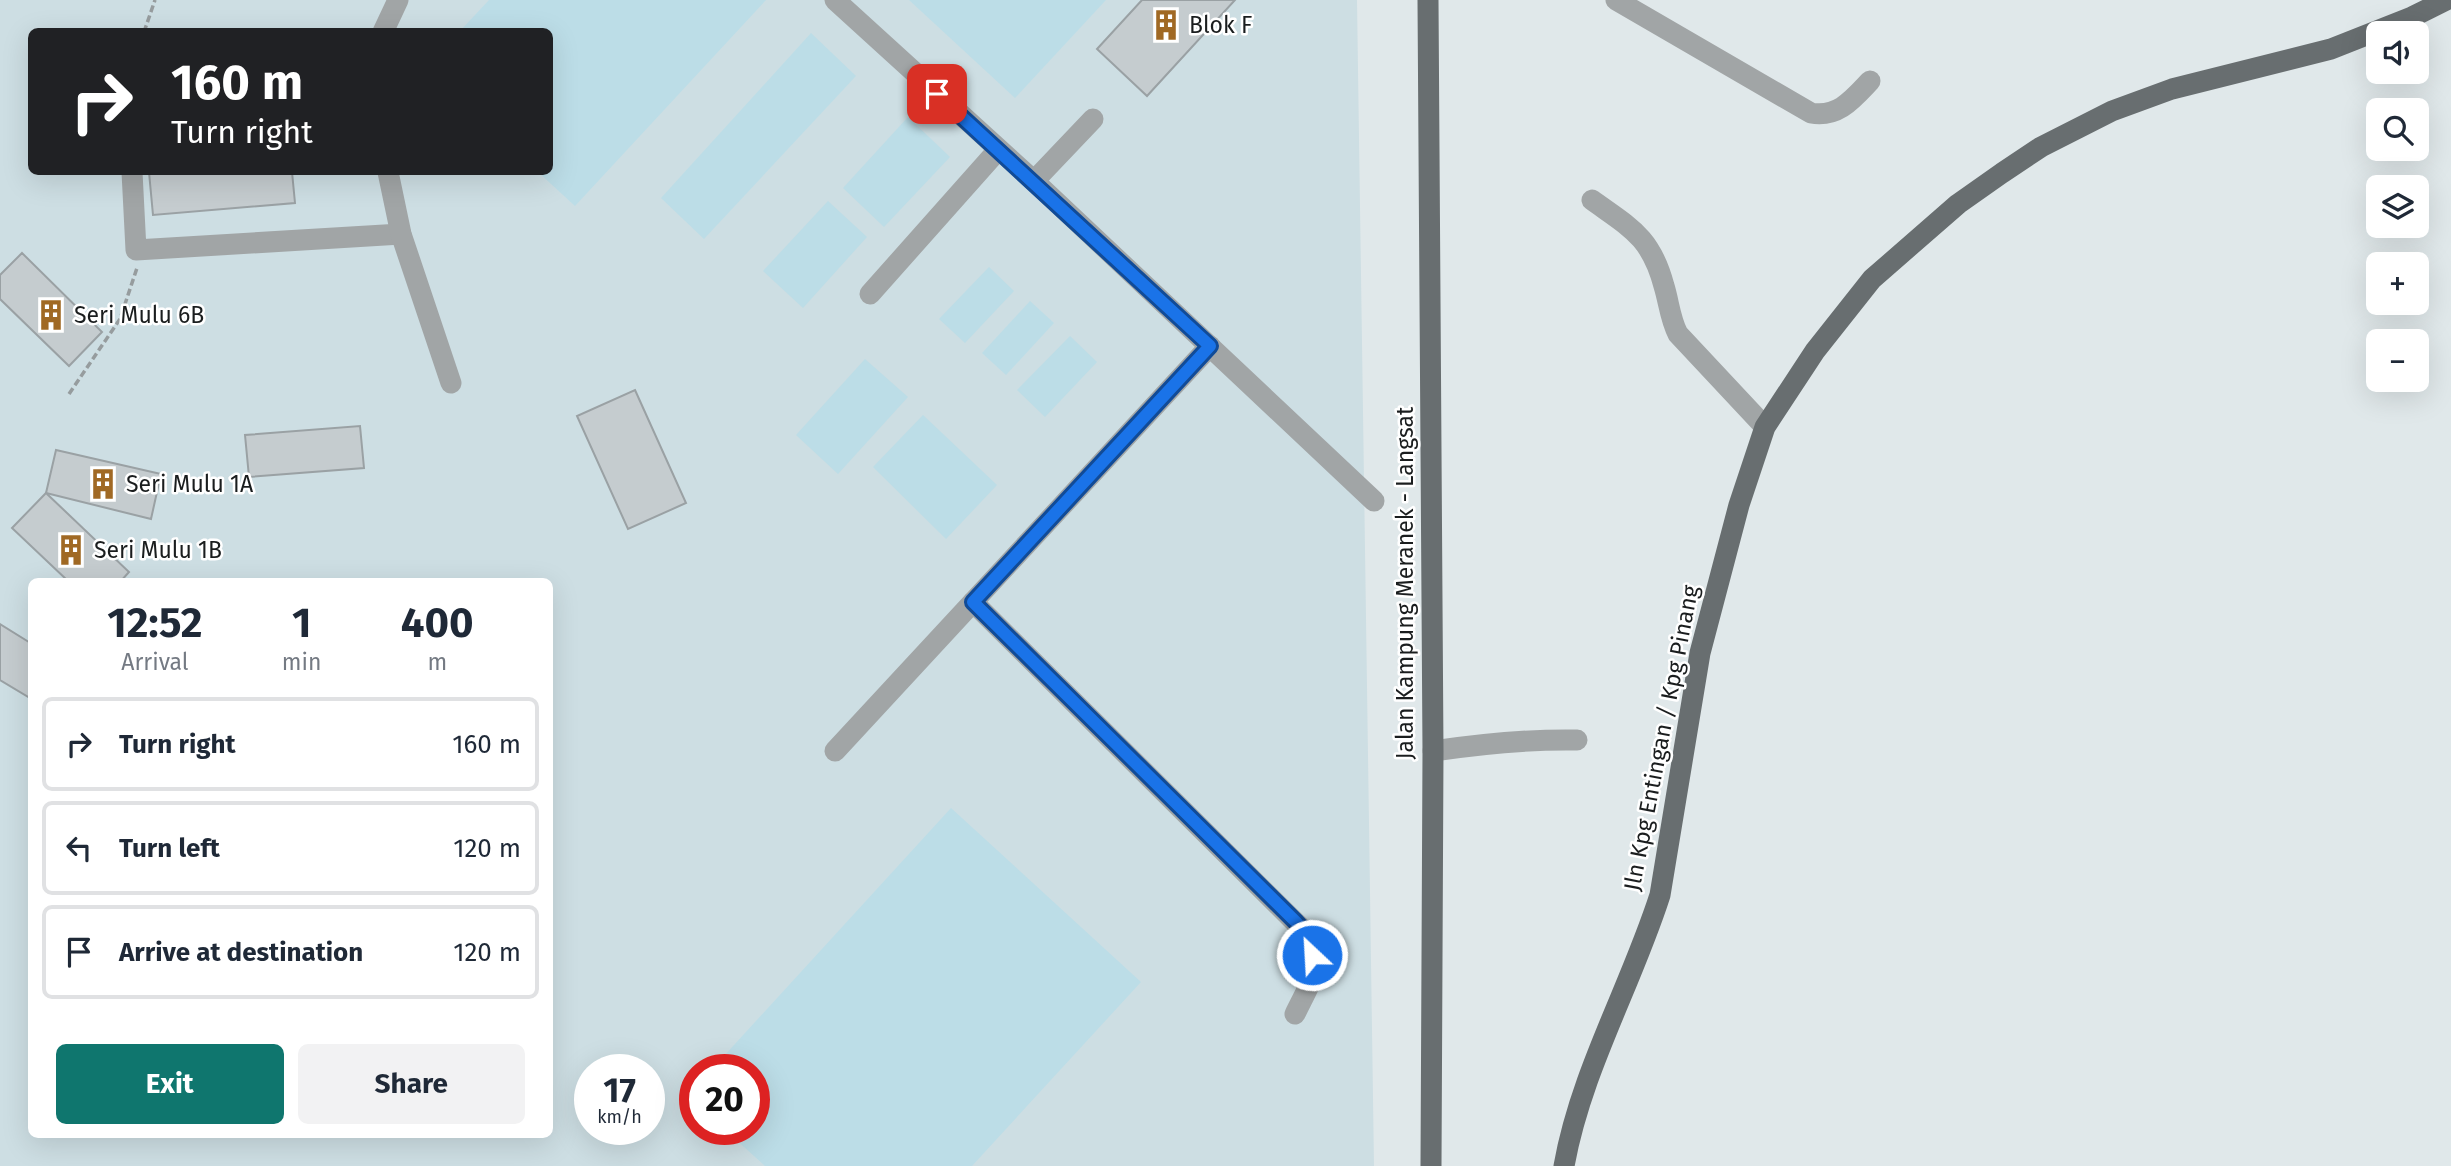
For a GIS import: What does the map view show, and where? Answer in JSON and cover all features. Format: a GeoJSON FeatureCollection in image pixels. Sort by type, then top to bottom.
{"type":"FeatureCollection","features":[{"type":"Feature","properties":{"kind":"main road","name":"Jalan Kampung Meranek - Langsat"},"geometry":{"type":"LineString","coordinates":[[1428,0],[1433,751],[1430,1166]]}},
{"type":"Feature","properties":{"kind":"main road","name":"Jln Kpg Entingan / Kpg Pinang"},"geometry":{"type":"LineString","coordinates":[[1564,1166],[1580,1102],[1660,895],[1700,653],[1739,505],[1765,427],[1815,351],[1872,279],[1958,205],[2041,147],[2141,99],[2331,49],[2412,17],[2446,0]]}},
{"type":"Feature","properties":{"kind":"street"},"geometry":{"type":"LineString","coordinates":[[385,28],[398,0]]}},
{"type":"Feature","properties":{"kind":"street"},"geometry":{"type":"LineString","coordinates":[[835,0],[1034,181],[1374,501]]}},
{"type":"Feature","properties":{"kind":"street"},"geometry":{"type":"LineString","coordinates":[[1616,0],[1811,113],[1831,113],[1842,108],[1870,81]]}},
{"type":"Feature","properties":{"kind":"street"},"geometry":{"type":"LineString","coordinates":[[1034,181],[1093,119]]}},
{"type":"Feature","properties":{"kind":"street"},"geometry":{"type":"LineString","coordinates":[[870,294],[998,150]]}},
{"type":"Feature","properties":{"kind":"street"},"geometry":{"type":"LineString","coordinates":[[132,175],[136,250],[401,233]]}},
{"type":"Feature","properties":{"kind":"street"},"geometry":{"type":"LineString","coordinates":[[389,175],[401,233],[451,383]]}},
{"type":"Feature","properties":{"kind":"street"},"geometry":{"type":"LineString","coordinates":[[1592,200],[1634,230],[1647,244],[1660,270],[1673,324],[1678,334],[1765,427]]}},
{"type":"Feature","properties":{"kind":"street"},"geometry":{"type":"LineString","coordinates":[[835,751],[1210,346]]}},
{"type":"Feature","properties":{"kind":"street"},"geometry":{"type":"LineString","coordinates":[[973,602],[1304,931],[1312,955],[1314,973],[1295,1014]]}},
{"type":"Feature","properties":{"kind":"street"},"geometry":{"type":"LineString","coordinates":[[1433,751],[1496,742],[1577,740]]}},
{"type":"Feature","properties":{"kind":"path"},"geometry":{"type":"LineString","coordinates":[[145,28],[155,0]]}},
{"type":"Feature","properties":{"kind":"path"},"geometry":{"type":"LineString","coordinates":[[69,394],[120,319],[137,271],[136,250]]}},
{"type":"Feature","properties":{"kind":"shaded area"},"geometry":{"type":"Polygon","coordinates":[[[0,0],[1357,0],[1374,1166],[0,1166],[0,0]]]}},
{"type":"Feature","properties":{"kind":"shaded area"},"geometry":{"type":"Polygon","coordinates":[[[489,0],[766,0],[575,206],[541,175],[553,175],[553,28],[463,28],[489,0]]]}},
{"type":"Feature","properties":{"kind":"shaded area"},"geometry":{"type":"Polygon","coordinates":[[[909,0],[1106,0],[1015,98],[909,0]]]}},
{"type":"Feature","properties":{"kind":"shaded area"},"geometry":{"type":"Polygon","coordinates":[[[811,33],[856,76],[704,239],[661,198],[811,33]]]}},
{"type":"Feature","properties":{"kind":"shaded area"},"geometry":{"type":"Polygon","coordinates":[[[908,117],[950,157],[884,227],[843,188],[908,117]]]}},
{"type":"Feature","properties":{"kind":"shaded area"},"geometry":{"type":"Polygon","coordinates":[[[828,201],[867,237],[803,308],[763,271],[828,201]]]}},
{"type":"Feature","properties":{"kind":"shaded area"},"geometry":{"type":"Polygon","coordinates":[[[989,267],[1014,291],[965,343],[939,319],[989,267]]]}},
{"type":"Feature","properties":{"kind":"shaded area"},"geometry":{"type":"Polygon","coordinates":[[[1030,301],[1054,323],[1006,375],[982,353],[1030,301]]]}},
{"type":"Feature","properties":{"kind":"shaded area"},"geometry":{"type":"Polygon","coordinates":[[[1070,336],[1097,362],[1045,417],[1017,390],[1070,336]]]}},
{"type":"Feature","properties":{"kind":"shaded area"},"geometry":{"type":"Polygon","coordinates":[[[865,359],[908,397],[838,474],[796,435],[865,359]]]}},
{"type":"Feature","properties":{"kind":"shaded area"},"geometry":{"type":"Polygon","coordinates":[[[923,415],[997,485],[946,539],[873,467],[923,415]]]}},
{"type":"Feature","properties":{"kind":"shaded area"},"geometry":{"type":"Polygon","coordinates":[[[951,808],[1141,982],[972,1166],[765,1166],[742,1145],[770,1145],[770,1054],[726,1054],[951,808]]]}},
{"type":"Feature","properties":{"kind":"building","name":"Blok F"},"geometry":{"type":"Polygon","coordinates":[[[1142,0],[1235,0],[1147,96],[1097,49],[1142,0]]]}},
{"type":"Feature","properties":{"kind":"building"},"geometry":{"type":"Polygon","coordinates":[[[149,175],[292,175],[295,203],[153,215],[149,175]]]}},
{"type":"Feature","properties":{"kind":"building","name":"Seri Mulu 6B"},"geometry":{"type":"Polygon","coordinates":[[[22,253],[102,332],[69,366],[0,299],[0,275],[22,253]]]}},
{"type":"Feature","properties":{"kind":"building"},"geometry":{"type":"Polygon","coordinates":[[[635,390],[686,503],[628,529],[577,416],[635,390]]]}},
{"type":"Feature","properties":{"kind":"building"},"geometry":{"type":"Polygon","coordinates":[[[360,426],[364,468],[249,477],[245,435],[360,426]]]}},
{"type":"Feature","properties":{"kind":"building","name":"Seri Mulu 1A"},"geometry":{"type":"Polygon","coordinates":[[[56,450],[161,474],[151,519],[46,493],[56,450]]]}},
{"type":"Feature","properties":{"kind":"building","name":"Seri Mulu 1B"},"geometry":{"type":"Polygon","coordinates":[[[46,493],[129,572],[124,578],[65,578],[12,528],[46,493]]]}},
{"type":"Feature","properties":{"kind":"building"},"geometry":{"type":"Polygon","coordinates":[[[0,624],[28,642],[28,697],[0,680],[0,624]]]}},
{"type":"Feature","properties":{"kind":"place","name":"Blok F"},"geometry":{"type":"Point","coordinates":[1166,25]}},
{"type":"Feature","properties":{"kind":"place","name":"Seri Mulu 6B"},"geometry":{"type":"Point","coordinates":[51,315]}},
{"type":"Feature","properties":{"kind":"place","name":"Seri Mulu 1A"},"geometry":{"type":"Point","coordinates":[103,484]}},
{"type":"Feature","properties":{"kind":"place","name":"Seri Mulu 1B"},"geometry":{"type":"Point","coordinates":[71,550]}},
{"type":"Feature","properties":{"kind":"route"},"geometry":{"type":"LineString","coordinates":[[937,94],[1210,346],[973,602],[1296,922],[1304,931],[1312,955]]}}]}
